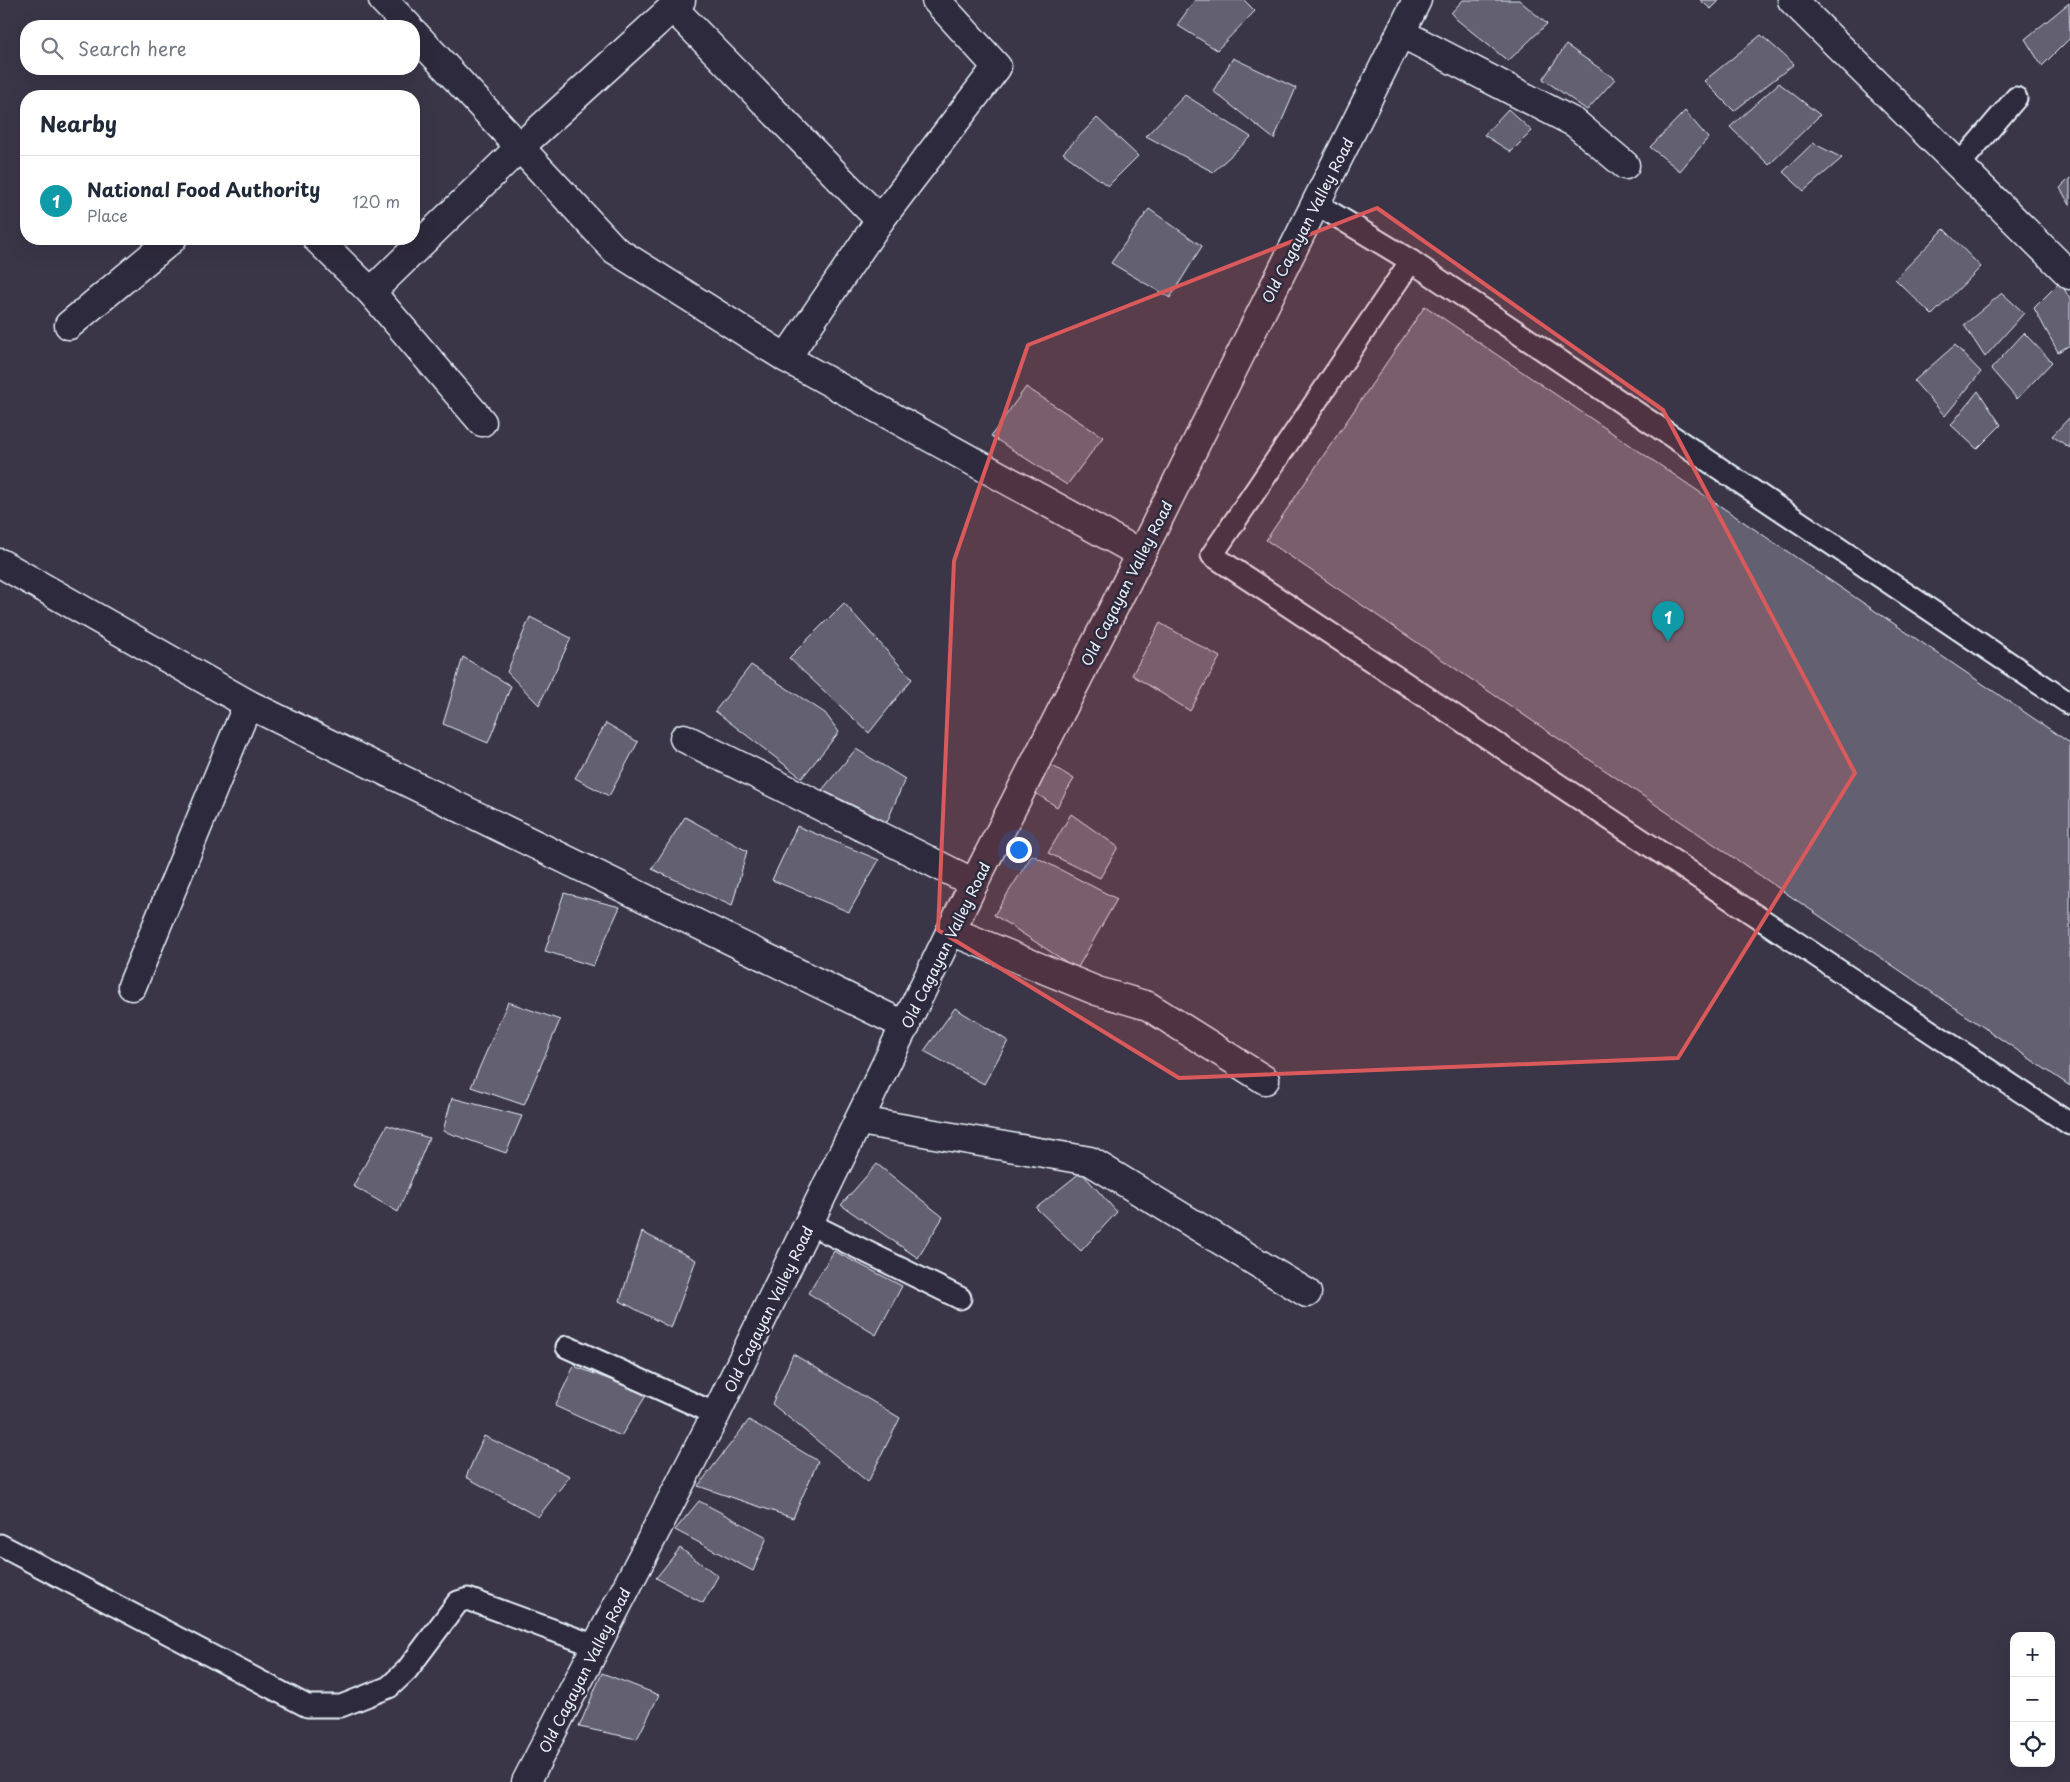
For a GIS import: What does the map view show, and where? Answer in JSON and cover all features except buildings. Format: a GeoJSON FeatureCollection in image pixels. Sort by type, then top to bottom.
{"type":"FeatureCollection","features":[{"type":"Feature","properties":{"kind":"street"},"geometry":{"type":"LineString","coordinates":[[383,0],[402,20]]}},
{"type":"Feature","properties":{"kind":"street"},"geometry":{"type":"LineString","coordinates":[[786,358],[880,220],[997,67],[936,0]]}},
{"type":"Feature","properties":{"kind":"street","name":"Old Cagayan Valley Road"},"geometry":{"type":"LineString","coordinates":[[526,1782],[716,1414],[860,1122],[974,883],[1141,554],[1417,0]]}},
{"type":"Feature","properties":{"kind":"street"},"geometry":{"type":"LineString","coordinates":[[1792,0],[2070,276]]}},
{"type":"Feature","properties":{"kind":"street"},"geometry":{"type":"LineString","coordinates":[[420,244],[521,146],[677,4],[880,220]]}},
{"type":"Feature","properties":{"kind":"street"},"geometry":{"type":"LineString","coordinates":[[1401,32],[1575,123],[1626,164]]}},
{"type":"Feature","properties":{"kind":"street"},"geometry":{"type":"LineString","coordinates":[[420,39],[521,146],[615,250],[786,358],[1141,554]]}},
{"type":"Feature","properties":{"kind":"street"},"geometry":{"type":"LineString","coordinates":[[69,326],[165,245]]}},
{"type":"Feature","properties":{"kind":"street"},"geometry":{"type":"LineString","coordinates":[[323,245],[371,292],[482,422]]}},
{"type":"Feature","properties":{"kind":"street"},"geometry":{"type":"LineString","coordinates":[[371,292],[419,245]]}},
{"type":"Feature","properties":{"kind":"street"},"geometry":{"type":"LineString","coordinates":[[0,563],[248,704],[906,1026]]}},
{"type":"Feature","properties":{"kind":"street"},"geometry":{"type":"LineString","coordinates":[[132,986],[248,704]]}},
{"type":"Feature","properties":{"kind":"street"},"geometry":{"type":"LineString","coordinates":[[684,738],[974,883]]}},
{"type":"Feature","properties":{"kind":"street"},"geometry":{"type":"LineString","coordinates":[[951,931],[1097,991],[1148,1006],[1265,1080]]}},
{"type":"Feature","properties":{"kind":"street"},"geometry":{"type":"LineString","coordinates":[[860,1122],[1090,1161],[1307,1293]]}},
{"type":"Feature","properties":{"kind":"lane"},"geometry":{"type":"LineString","coordinates":[[1960,165],[2016,98]]}},
{"type":"Feature","properties":{"kind":"lane"},"geometry":{"type":"LineString","coordinates":[[1315,203],[1411,261],[2070,704]]}},
{"type":"Feature","properties":{"kind":"lane"},"geometry":{"type":"LineString","coordinates":[[1411,261],[1212,554],[2070,1124]]}},
{"type":"Feature","properties":{"kind":"lane"},"geometry":{"type":"LineString","coordinates":[[810,1224],[960,1298]]}},
{"type":"Feature","properties":{"kind":"lane"},"geometry":{"type":"LineString","coordinates":[[567,1347],[716,1414]]}},
{"type":"Feature","properties":{"kind":"lane"},"geometry":{"type":"LineString","coordinates":[[0,1545],[307,1706],[342,1706],[389,1687],[407,1670],[458,1602],[468,1599],[596,1646]]}},
{"type":"Feature","properties":{"kind":"highlighted area"},"geometry":{"type":"Polygon","coordinates":[[[1377,208],[1663,410],[1855,773],[1678,1058],[1179,1078],[938,930],[954,561],[1028,345],[1377,208]]]}},
{"type":"Feature","properties":{"kind":"place","name":"National Food Authority"},"geometry":{"type":"Point","coordinates":[1668,642]}}]}
